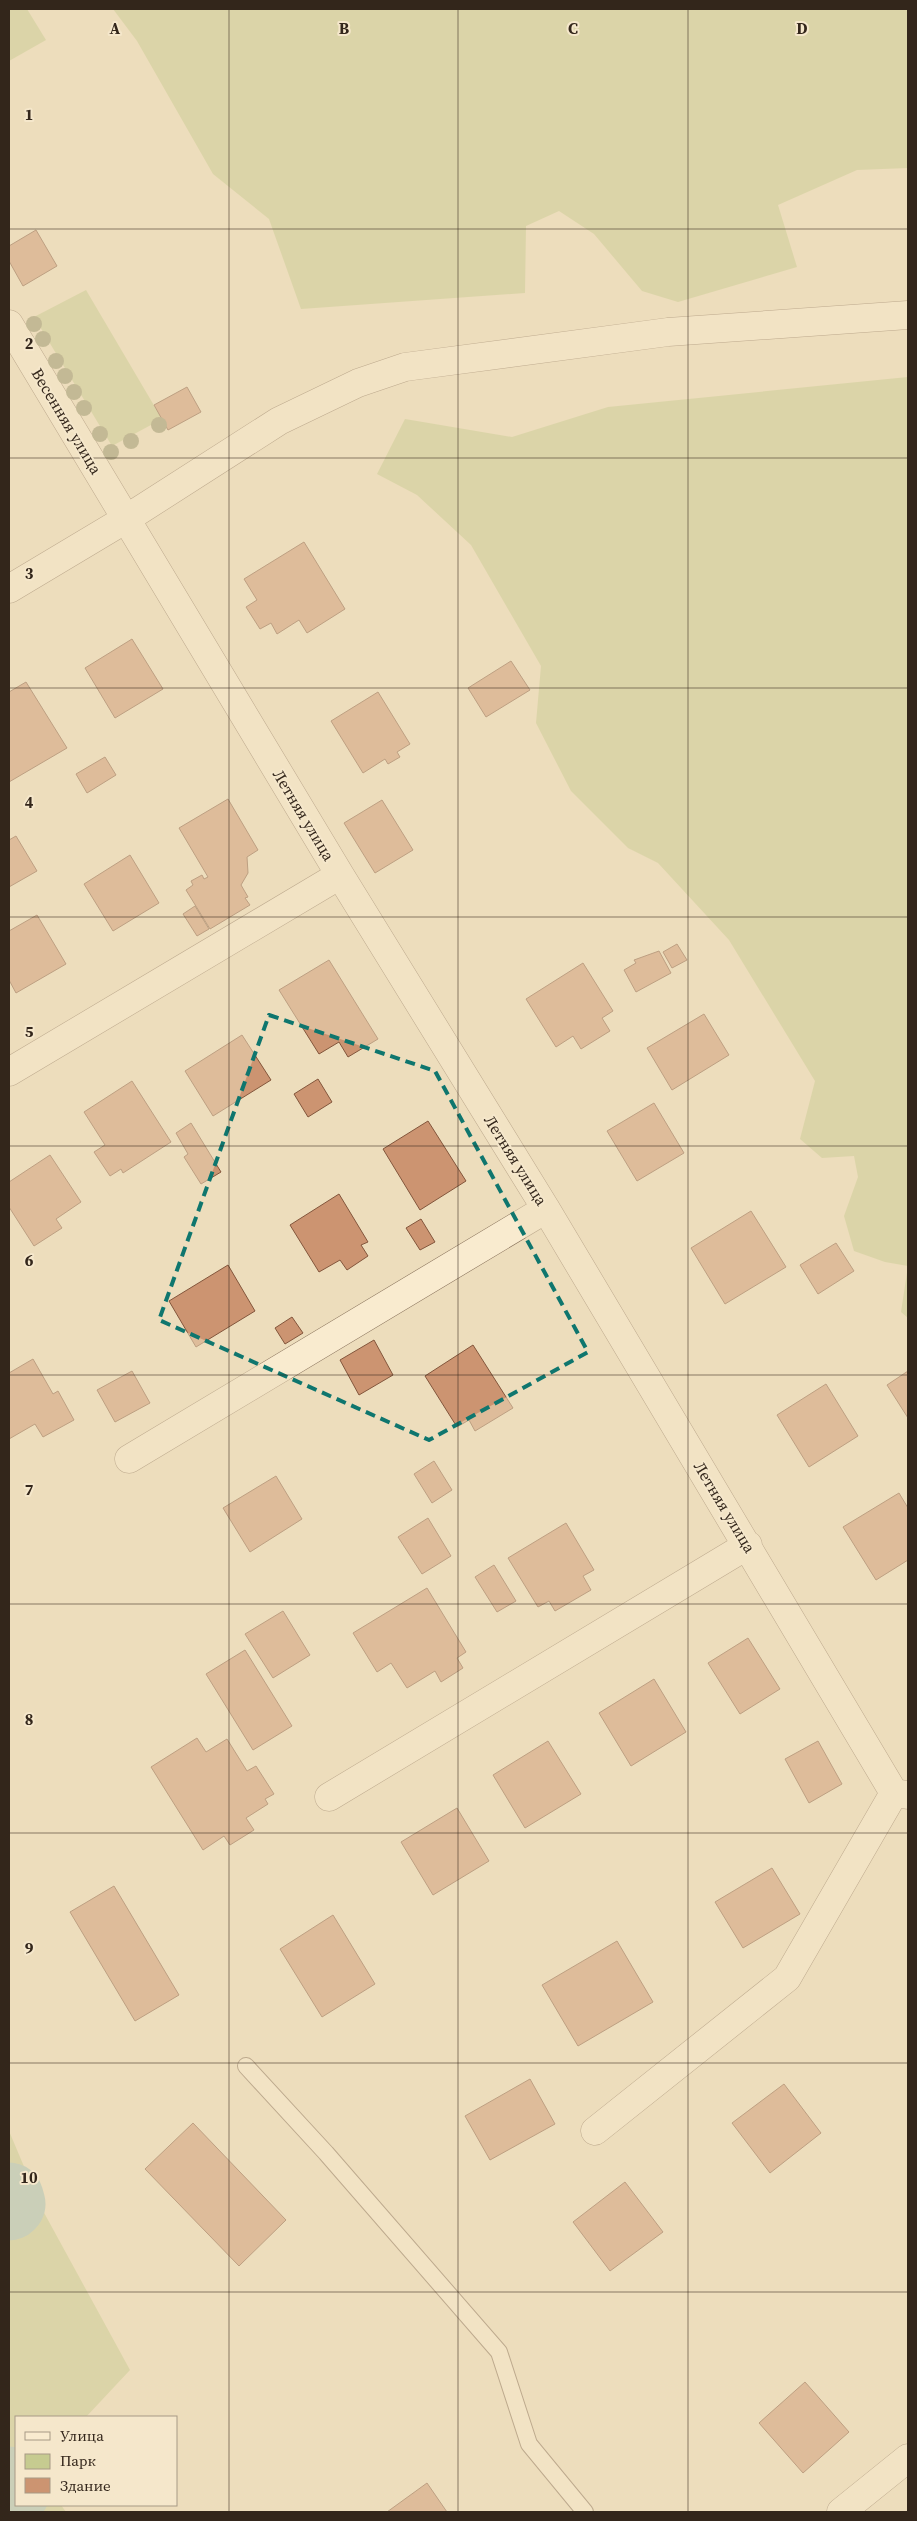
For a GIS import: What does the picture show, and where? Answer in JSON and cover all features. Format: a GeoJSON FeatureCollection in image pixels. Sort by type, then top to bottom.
{"type":"FeatureCollection","features":[{"type":"Feature","properties":{"kind":"street"},"geometry":{"type":"LineString","coordinates":[[9,589],[126,519],[279,421],[358,383],[405,367],[668,332],[908,315]]}},
{"type":"Feature","properties":{"kind":"street","name":"Весенняя улица"},"geometry":{"type":"LineString","coordinates":[[9,324],[126,519]]}},
{"type":"Feature","properties":{"kind":"street","name":"Летняя улица"},"geometry":{"type":"LineString","coordinates":[[126,519],[340,875],[901,1794]]}},
{"type":"Feature","properties":{"kind":"street"},"geometry":{"type":"LineString","coordinates":[[9,1072],[340,875]]}},
{"type":"Feature","properties":{"kind":"street"},"geometry":{"type":"LineString","coordinates":[[129,1460],[546,1210]]}},
{"type":"Feature","properties":{"kind":"street"},"geometry":{"type":"LineString","coordinates":[[329,1797],[748,1545]]}},
{"type":"Feature","properties":{"kind":"street"},"geometry":{"type":"LineString","coordinates":[[595,2131],[787,1978],[901,1794]]}},
{"type":"Feature","properties":{"kind":"street"},"geometry":{"type":"LineString","coordinates":[[841,2512],[908,2458]]}},
{"type":"Feature","properties":{"kind":"lane"},"geometry":{"type":"LineString","coordinates":[[246,2066],[499,2352],[529,2444],[585,2512]]}},
{"type":"Feature","properties":{"kind":"highlighted area"},"geometry":{"type":"Polygon","coordinates":[[[269,1015],[435,1071],[588,1352],[429,1440],[159,1320],[269,1015]]]}},
{"type":"Feature","properties":{"kind":"green space"},"geometry":{"type":"Polygon","coordinates":[[[9,9],[27,9],[46,40],[9,61],[9,9]]]}},
{"type":"Feature","properties":{"kind":"green space"},"geometry":{"type":"Polygon","coordinates":[[[113,9],[908,9],[908,168],[857,170],[778,205],[797,267],[678,302],[642,291],[594,234],[559,211],[526,226],[525,293],[301,309],[269,219],[213,174],[137,41],[113,9]]]}},
{"type":"Feature","properties":{"kind":"green space"},"geometry":{"type":"Polygon","coordinates":[[[86,290],[162,419],[112,446],[34,317],[86,290]]]}},
{"type":"Feature","properties":{"kind":"green space"},"geometry":{"type":"Polygon","coordinates":[[[908,377],[908,1266],[885,1262],[854,1251],[844,1216],[858,1177],[854,1156],[822,1158],[800,1139],[815,1081],[729,940],[658,863],[628,848],[571,791],[536,723],[541,666],[471,545],[417,495],[377,474],[405,419],[512,437],[608,407],[908,377]]]}},
{"type":"Feature","properties":{"kind":"green space"},"geometry":{"type":"Polygon","coordinates":[[[908,1266],[908,1318],[901,1312],[908,1266]]]}},
{"type":"Feature","properties":{"kind":"green space"},"geometry":{"type":"Polygon","coordinates":[[[9,2131],[42,2209],[130,2370],[87,2416],[15,2416],[15,2506],[62,2506],[66,2512],[9,2512],[9,2131]]]}},
{"type":"Feature","properties":{"kind":"building"},"geometry":{"type":"Polygon","coordinates":[[[36,230],[57,266],[23,286],[9,261],[9,246],[36,230]]]}},
{"type":"Feature","properties":{"kind":"building"},"geometry":{"type":"Polygon","coordinates":[[[187,387],[201,412],[168,430],[154,405],[187,387]]]}},
{"type":"Feature","properties":{"kind":"building"},"geometry":{"type":"Polygon","coordinates":[[[304,542],[345,609],[307,633],[299,620],[277,634],[271,623],[260,629],[246,607],[257,600],[244,579],[304,542]]]}},
{"type":"Feature","properties":{"kind":"building"},"geometry":{"type":"Polygon","coordinates":[[[132,639],[163,689],[115,718],[85,668],[132,639]]]}},
{"type":"Feature","properties":{"kind":"building"},"geometry":{"type":"Polygon","coordinates":[[[511,661],[530,690],[486,717],[468,688],[511,661]]]}},
{"type":"Feature","properties":{"kind":"building"},"geometry":{"type":"Polygon","coordinates":[[[26,682],[67,748],[9,782],[9,692],[26,682]]]}},
{"type":"Feature","properties":{"kind":"building"},"geometry":{"type":"Polygon","coordinates":[[[378,692],[410,744],[397,752],[400,757],[388,764],[385,759],[363,773],[331,721],[378,692]]]}},
{"type":"Feature","properties":{"kind":"building"},"geometry":{"type":"Polygon","coordinates":[[[105,757],[116,775],[87,793],[76,774],[105,757]]]}},
{"type":"Feature","properties":{"kind":"building"},"geometry":{"type":"Polygon","coordinates":[[[228,799],[258,850],[247,857],[248,873],[241,885],[248,897],[245,898],[250,905],[210,929],[186,890],[193,885],[191,881],[202,875],[204,879],[208,877],[179,828],[228,799]]]}},
{"type":"Feature","properties":{"kind":"building"},"geometry":{"type":"Polygon","coordinates":[[[382,800],[413,850],[375,873],[344,823],[382,800]]]}},
{"type":"Feature","properties":{"kind":"building"},"geometry":{"type":"Polygon","coordinates":[[[16,836],[37,871],[9,887],[9,840],[16,836]]]}},
{"type":"Feature","properties":{"kind":"building"},"geometry":{"type":"Polygon","coordinates":[[[130,855],[159,903],[113,931],[84,884],[130,855]]]}},
{"type":"Feature","properties":{"kind":"building"},"geometry":{"type":"Polygon","coordinates":[[[195,906],[209,929],[197,936],[183,914],[195,906]]]}},
{"type":"Feature","properties":{"kind":"building"},"geometry":{"type":"Polygon","coordinates":[[[37,915],[66,964],[16,993],[9,980],[9,931],[37,915]]]}},
{"type":"Feature","properties":{"kind":"building"},"geometry":{"type":"Polygon","coordinates":[[[677,944],[687,960],[672,968],[663,952],[677,944]]]}},
{"type":"Feature","properties":{"kind":"building"},"geometry":{"type":"Polygon","coordinates":[[[659,951],[671,973],[636,992],[624,970],[636,963],[634,960],[659,951]]]}},
{"type":"Feature","properties":{"kind":"building"},"geometry":{"type":"Polygon","coordinates":[[[329,960],[378,1039],[348,1057],[339,1042],[319,1054],[279,990],[329,960]]]}},
{"type":"Feature","properties":{"kind":"building"},"geometry":{"type":"Polygon","coordinates":[[[583,963],[613,1011],[602,1018],[610,1031],[581,1049],[573,1036],[556,1047],[526,999],[583,963]]]}},
{"type":"Feature","properties":{"kind":"building"},"geometry":{"type":"Polygon","coordinates":[[[704,1014],[729,1055],[672,1090],[647,1048],[704,1014]]]}},
{"type":"Feature","properties":{"kind":"building"},"geometry":{"type":"Polygon","coordinates":[[[242,1035],[271,1080],[213,1116],[185,1071],[242,1035]]]}},
{"type":"Feature","properties":{"kind":"building"},"geometry":{"type":"Polygon","coordinates":[[[318,1079],[332,1102],[308,1117],[294,1094],[318,1079]]]}},
{"type":"Feature","properties":{"kind":"building"},"geometry":{"type":"Polygon","coordinates":[[[132,1081],[171,1142],[123,1173],[121,1169],[110,1176],[94,1152],[105,1145],[84,1112],[132,1081]]]}},
{"type":"Feature","properties":{"kind":"building"},"geometry":{"type":"Polygon","coordinates":[[[654,1103],[684,1153],[637,1181],[607,1131],[654,1103]]]}},
{"type":"Feature","properties":{"kind":"building"},"geometry":{"type":"Polygon","coordinates":[[[428,1121],[466,1181],[420,1210],[383,1149],[428,1121]]]}},
{"type":"Feature","properties":{"kind":"building"},"geometry":{"type":"Polygon","coordinates":[[[191,1123],[221,1172],[201,1184],[184,1157],[188,1154],[176,1133],[191,1123]]]}},
{"type":"Feature","properties":{"kind":"building"},"geometry":{"type":"Polygon","coordinates":[[[50,1155],[81,1202],[56,1219],[62,1228],[34,1246],[9,1207],[9,1182],[50,1155]]]}},
{"type":"Feature","properties":{"kind":"building"},"geometry":{"type":"Polygon","coordinates":[[[339,1194],[368,1242],[361,1245],[368,1256],[347,1270],[340,1260],[319,1272],[290,1225],[339,1194]]]}},
{"type":"Feature","properties":{"kind":"building"},"geometry":{"type":"Polygon","coordinates":[[[751,1211],[786,1267],[725,1304],[691,1248],[751,1211]]]}},
{"type":"Feature","properties":{"kind":"building"},"geometry":{"type":"Polygon","coordinates":[[[421,1219],[435,1242],[420,1250],[406,1228],[421,1219]]]}},
{"type":"Feature","properties":{"kind":"building"},"geometry":{"type":"Polygon","coordinates":[[[836,1243],[854,1271],[818,1294],[800,1265],[836,1243]]]}},
{"type":"Feature","properties":{"kind":"building"},"geometry":{"type":"Polygon","coordinates":[[[228,1265],[255,1311],[196,1347],[169,1301],[228,1265]]]}},
{"type":"Feature","properties":{"kind":"building"},"geometry":{"type":"Polygon","coordinates":[[[292,1317],[303,1333],[285,1344],[275,1328],[292,1317]]]}},
{"type":"Feature","properties":{"kind":"building"},"geometry":{"type":"Polygon","coordinates":[[[374,1340],[393,1375],[359,1395],[340,1360],[374,1340]]]}},
{"type":"Feature","properties":{"kind":"building"},"geometry":{"type":"Polygon","coordinates":[[[473,1345],[513,1408],[475,1431],[469,1420],[457,1427],[425,1376],[473,1345]]]}},
{"type":"Feature","properties":{"kind":"building"},"geometry":{"type":"Polygon","coordinates":[[[33,1359],[53,1394],[58,1391],[74,1420],[43,1437],[35,1424],[9,1439],[9,1373],[33,1359]]]}},
{"type":"Feature","properties":{"kind":"building"},"geometry":{"type":"Polygon","coordinates":[[[132,1371],[150,1403],[115,1422],[97,1390],[132,1371]]]}},
{"type":"Feature","properties":{"kind":"building"},"geometry":{"type":"Polygon","coordinates":[[[908,1371],[908,1418],[887,1385],[908,1371]]]}},
{"type":"Feature","properties":{"kind":"building"},"geometry":{"type":"Polygon","coordinates":[[[826,1384],[858,1436],[809,1467],[777,1415],[826,1384]]]}},
{"type":"Feature","properties":{"kind":"building"},"geometry":{"type":"Polygon","coordinates":[[[434,1461],[452,1490],[432,1503],[414,1474],[434,1461]]]}},
{"type":"Feature","properties":{"kind":"building"},"geometry":{"type":"Polygon","coordinates":[[[276,1476],[302,1519],[250,1552],[223,1508],[276,1476]]]}},
{"type":"Feature","properties":{"kind":"building"},"geometry":{"type":"Polygon","coordinates":[[[899,1493],[908,1508],[908,1560],[876,1580],[843,1527],[899,1493]]]}},
{"type":"Feature","properties":{"kind":"building"},"geometry":{"type":"Polygon","coordinates":[[[428,1518],[451,1556],[422,1574],[398,1537],[428,1518]]]}},
{"type":"Feature","properties":{"kind":"building"},"geometry":{"type":"Polygon","coordinates":[[[566,1523],[594,1570],[583,1576],[591,1590],[555,1611],[549,1601],[538,1607],[508,1558],[566,1523]]]}},
{"type":"Feature","properties":{"kind":"building"},"geometry":{"type":"Polygon","coordinates":[[[494,1565],[516,1601],[497,1612],[475,1577],[494,1565]]]}},
{"type":"Feature","properties":{"kind":"building"},"geometry":{"type":"Polygon","coordinates":[[[427,1588],[466,1652],[457,1658],[463,1668],[441,1682],[435,1671],[407,1688],[391,1663],[377,1672],[353,1633],[427,1588]]]}},
{"type":"Feature","properties":{"kind":"building"},"geometry":{"type":"Polygon","coordinates":[[[283,1611],[310,1655],[273,1678],[245,1634],[283,1611]]]}},
{"type":"Feature","properties":{"kind":"building"},"geometry":{"type":"Polygon","coordinates":[[[748,1638],[780,1689],[740,1714],[708,1663],[748,1638]]]}},
{"type":"Feature","properties":{"kind":"building"},"geometry":{"type":"Polygon","coordinates":[[[245,1650],[292,1726],[253,1750],[206,1674],[245,1650]]]}},
{"type":"Feature","properties":{"kind":"building"},"geometry":{"type":"Polygon","coordinates":[[[654,1679],[686,1732],[631,1766],[599,1713],[654,1679]]]}},
{"type":"Feature","properties":{"kind":"building"},"geometry":{"type":"Polygon","coordinates":[[[197,1738],[206,1752],[227,1739],[247,1771],[256,1766],[274,1794],[265,1799],[268,1804],[246,1818],[254,1830],[230,1845],[224,1836],[203,1850],[151,1767],[197,1738]]]}},
{"type":"Feature","properties":{"kind":"building"},"geometry":{"type":"Polygon","coordinates":[[[548,1741],[581,1794],[525,1828],[493,1775],[548,1741]]]}},
{"type":"Feature","properties":{"kind":"building"},"geometry":{"type":"Polygon","coordinates":[[[818,1741],[842,1784],[809,1803],[785,1759],[818,1741]]]}},
{"type":"Feature","properties":{"kind":"building"},"geometry":{"type":"Polygon","coordinates":[[[457,1808],[489,1861],[433,1895],[401,1842],[457,1808]]]}},
{"type":"Feature","properties":{"kind":"building"},"geometry":{"type":"Polygon","coordinates":[[[772,1868],[800,1914],[743,1948],[715,1902],[772,1868]]]}},
{"type":"Feature","properties":{"kind":"building"},"geometry":{"type":"Polygon","coordinates":[[[114,1886],[179,1995],[135,2021],[70,1912],[114,1886]]]}},
{"type":"Feature","properties":{"kind":"building"},"geometry":{"type":"Polygon","coordinates":[[[333,1915],[375,1984],[322,2017],[280,1949],[333,1915]]]}},
{"type":"Feature","properties":{"kind":"building"},"geometry":{"type":"Polygon","coordinates":[[[617,1941],[653,2002],[578,2046],[542,1985],[617,1941]]]}},
{"type":"Feature","properties":{"kind":"building"},"geometry":{"type":"Polygon","coordinates":[[[530,2079],[555,2124],[490,2160],[465,2116],[530,2079]]]}},
{"type":"Feature","properties":{"kind":"building"},"geometry":{"type":"Polygon","coordinates":[[[784,2084],[821,2133],[770,2173],[732,2123],[784,2084]]]}},
{"type":"Feature","properties":{"kind":"building"},"geometry":{"type":"Polygon","coordinates":[[[193,2123],[286,2220],[239,2266],[145,2169],[193,2123]]]}},
{"type":"Feature","properties":{"kind":"building"},"geometry":{"type":"Polygon","coordinates":[[[625,2182],[663,2232],[610,2271],[573,2222],[625,2182]]]}},
{"type":"Feature","properties":{"kind":"building"},"geometry":{"type":"Polygon","coordinates":[[[805,2382],[849,2432],[803,2473],[759,2423],[805,2382]]]}},
{"type":"Feature","properties":{"kind":"building"},"geometry":{"type":"Polygon","coordinates":[[[427,2483],[447,2512],[387,2512],[427,2483]]]}},
{"type":"Feature","properties":{"kind":"waterway"},"geometry":{"type":"LineString","coordinates":[[9,2197],[11,2204],[9,2206]]}},
{"type":"Feature","properties":{"kind":"waterway"},"geometry":{"type":"LineString","coordinates":[[9,2481],[15,2490]]}}]}
